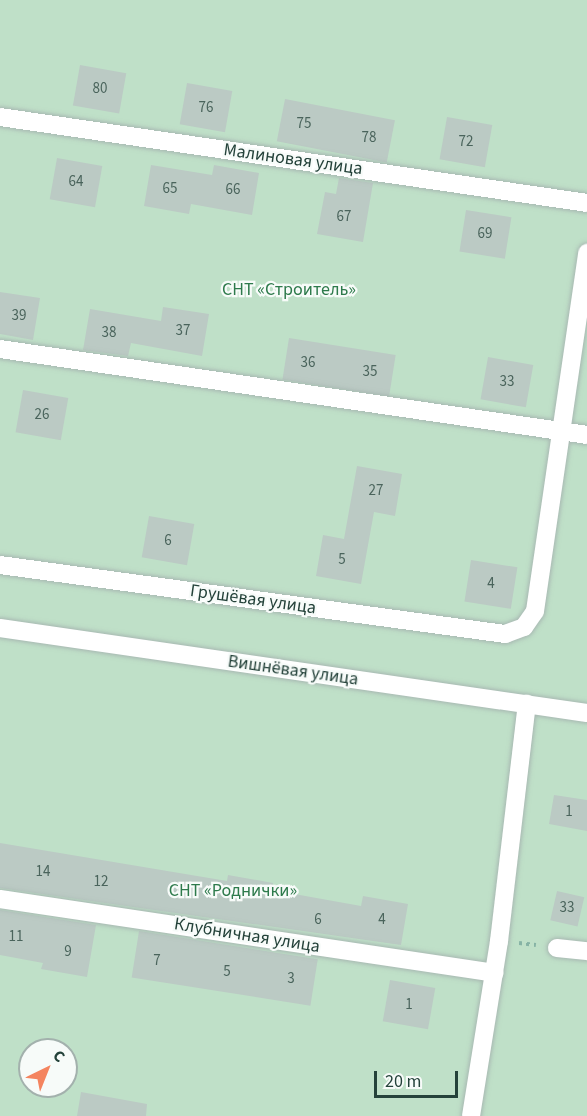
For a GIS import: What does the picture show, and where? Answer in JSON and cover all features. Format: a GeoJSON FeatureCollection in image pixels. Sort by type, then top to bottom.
{"type":"FeatureCollection","features":[{"type":"Feature","properties":{"kind":"street","name":"Малиновая улица"},"geometry":{"type":"LineString","coordinates":[[0,117],[587,203]]}},
{"type":"Feature","properties":{"kind":"street"},"geometry":{"type":"LineString","coordinates":[[561,431],[587,253]]}},
{"type":"Feature","properties":{"kind":"street"},"geometry":{"type":"LineString","coordinates":[[0,349],[587,435]]}},
{"type":"Feature","properties":{"kind":"street","name":"Грушёвая улица"},"geometry":{"type":"LineString","coordinates":[[0,565],[505,634],[524,627],[535,611],[561,431]]}},
{"type":"Feature","properties":{"kind":"street","name":"Вишнёвая улица"},"geometry":{"type":"LineString","coordinates":[[0,628],[587,713]]}},
{"type":"Feature","properties":{"kind":"street"},"geometry":{"type":"LineString","coordinates":[[471,1116],[499,941],[526,704]]}},
{"type":"Feature","properties":{"kind":"street","name":"Клубничная улица"},"geometry":{"type":"LineString","coordinates":[[0,898],[494,973]]}},
{"type":"Feature","properties":{"kind":"street"},"geometry":{"type":"LineString","coordinates":[[557,948],[587,951]]}},
{"type":"Feature","properties":{"kind":"path"},"geometry":{"type":"LineString","coordinates":[[499,941],[557,948]]}},
{"type":"Feature","properties":{"kind":"green space"},"geometry":{"type":"Polygon","coordinates":[[[0,0],[587,0],[587,1116],[0,1116],[0,0]]]}},
{"type":"Feature","properties":{"kind":"building"},"geometry":{"type":"Polygon","coordinates":[[[80,65],[126,73],[119,114],[73,105],[80,65]]]}},
{"type":"Feature","properties":{"kind":"building"},"geometry":{"type":"Polygon","coordinates":[[[187,83],[232,91],[225,132],[180,124],[187,83]]]}},
{"type":"Feature","properties":{"kind":"building"},"geometry":{"type":"Polygon","coordinates":[[[285,99],[395,120],[387,163],[277,141],[285,99]]]}},
{"type":"Feature","properties":{"kind":"building"},"geometry":{"type":"Polygon","coordinates":[[[447,117],[492,125],[485,167],[440,159],[447,117]]]}},
{"type":"Feature","properties":{"kind":"building"},"geometry":{"type":"Polygon","coordinates":[[[57,158],[102,166],[95,207],[50,199],[57,158]]]}},
{"type":"Feature","properties":{"kind":"building"},"geometry":{"type":"Polygon","coordinates":[[[151,165],[212,175],[214,165],[259,173],[252,215],[191,204],[189,214],[144,206],[151,165]]]}},
{"type":"Feature","properties":{"kind":"building"},"geometry":{"type":"Polygon","coordinates":[[[339,178],[373,183],[363,242],[317,234],[325,192],[336,194],[339,178]]]}},
{"type":"Feature","properties":{"kind":"building"},"geometry":{"type":"Polygon","coordinates":[[[466,210],[511,217],[505,259],[459,251],[466,210]]]}},
{"type":"Feature","properties":{"kind":"building"},"geometry":{"type":"Polygon","coordinates":[[[0,292],[40,298],[33,340],[0,334],[0,292]]]}},
{"type":"Feature","properties":{"kind":"building"},"geometry":{"type":"Polygon","coordinates":[[[163,307],[209,314],[202,356],[131,343],[128,356],[83,350],[90,309],[161,321],[163,307]]]}},
{"type":"Feature","properties":{"kind":"building"},"geometry":{"type":"Polygon","coordinates":[[[289,338],[396,355],[389,396],[282,379],[289,338]]]}},
{"type":"Feature","properties":{"kind":"building"},"geometry":{"type":"Polygon","coordinates":[[[488,357],[533,365],[526,407],[481,399],[488,357]]]}},
{"type":"Feature","properties":{"kind":"building"},"geometry":{"type":"Polygon","coordinates":[[[23,390],[68,398],[61,440],[16,432],[23,390]]]}},
{"type":"Feature","properties":{"kind":"building"},"geometry":{"type":"Polygon","coordinates":[[[357,466],[402,474],[395,516],[374,512],[361,584],[316,576],[323,535],[344,539],[357,466]]]}},
{"type":"Feature","properties":{"kind":"building"},"geometry":{"type":"Polygon","coordinates":[[[149,516],[194,524],[187,565],[142,557],[149,516]]]}},
{"type":"Feature","properties":{"kind":"building"},"geometry":{"type":"Polygon","coordinates":[[[471,560],[517,567],[511,609],[464,601],[471,560]]]}},
{"type":"Feature","properties":{"kind":"building"},"geometry":{"type":"Polygon","coordinates":[[[554,795],[587,800],[587,831],[549,824],[554,795]]]}},
{"type":"Feature","properties":{"kind":"building"},"geometry":{"type":"Polygon","coordinates":[[[0,843],[227,881],[228,875],[273,883],[272,890],[361,906],[363,896],[408,904],[401,945],[0,888],[0,843]]]}},
{"type":"Feature","properties":{"kind":"building"},"geometry":{"type":"Polygon","coordinates":[[[557,891],[584,897],[578,927],[550,920],[557,891]]]}},
{"type":"Feature","properties":{"kind":"building"},"geometry":{"type":"Polygon","coordinates":[[[0,910],[96,925],[87,977],[41,969],[43,963],[0,955],[0,910]]]}},
{"type":"Feature","properties":{"kind":"building"},"geometry":{"type":"Polygon","coordinates":[[[139,931],[318,959],[310,1006],[132,977],[139,931]]]}},
{"type":"Feature","properties":{"kind":"building"},"geometry":{"type":"Polygon","coordinates":[[[390,980],[435,988],[428,1029],[383,1021],[390,980]]]}},
{"type":"Feature","properties":{"kind":"building"},"geometry":{"type":"Polygon","coordinates":[[[81,1092],[147,1104],[146,1116],[77,1116],[81,1092]]]}},
{"type":"Feature","properties":{"kind":"park label","name":"СНТ «Строитель»"},"geometry":{"type":"Point","coordinates":[289,290]}},
{"type":"Feature","properties":{"kind":"park label","name":"СНТ «Роднички»"},"geometry":{"type":"Point","coordinates":[233,891]}}]}
